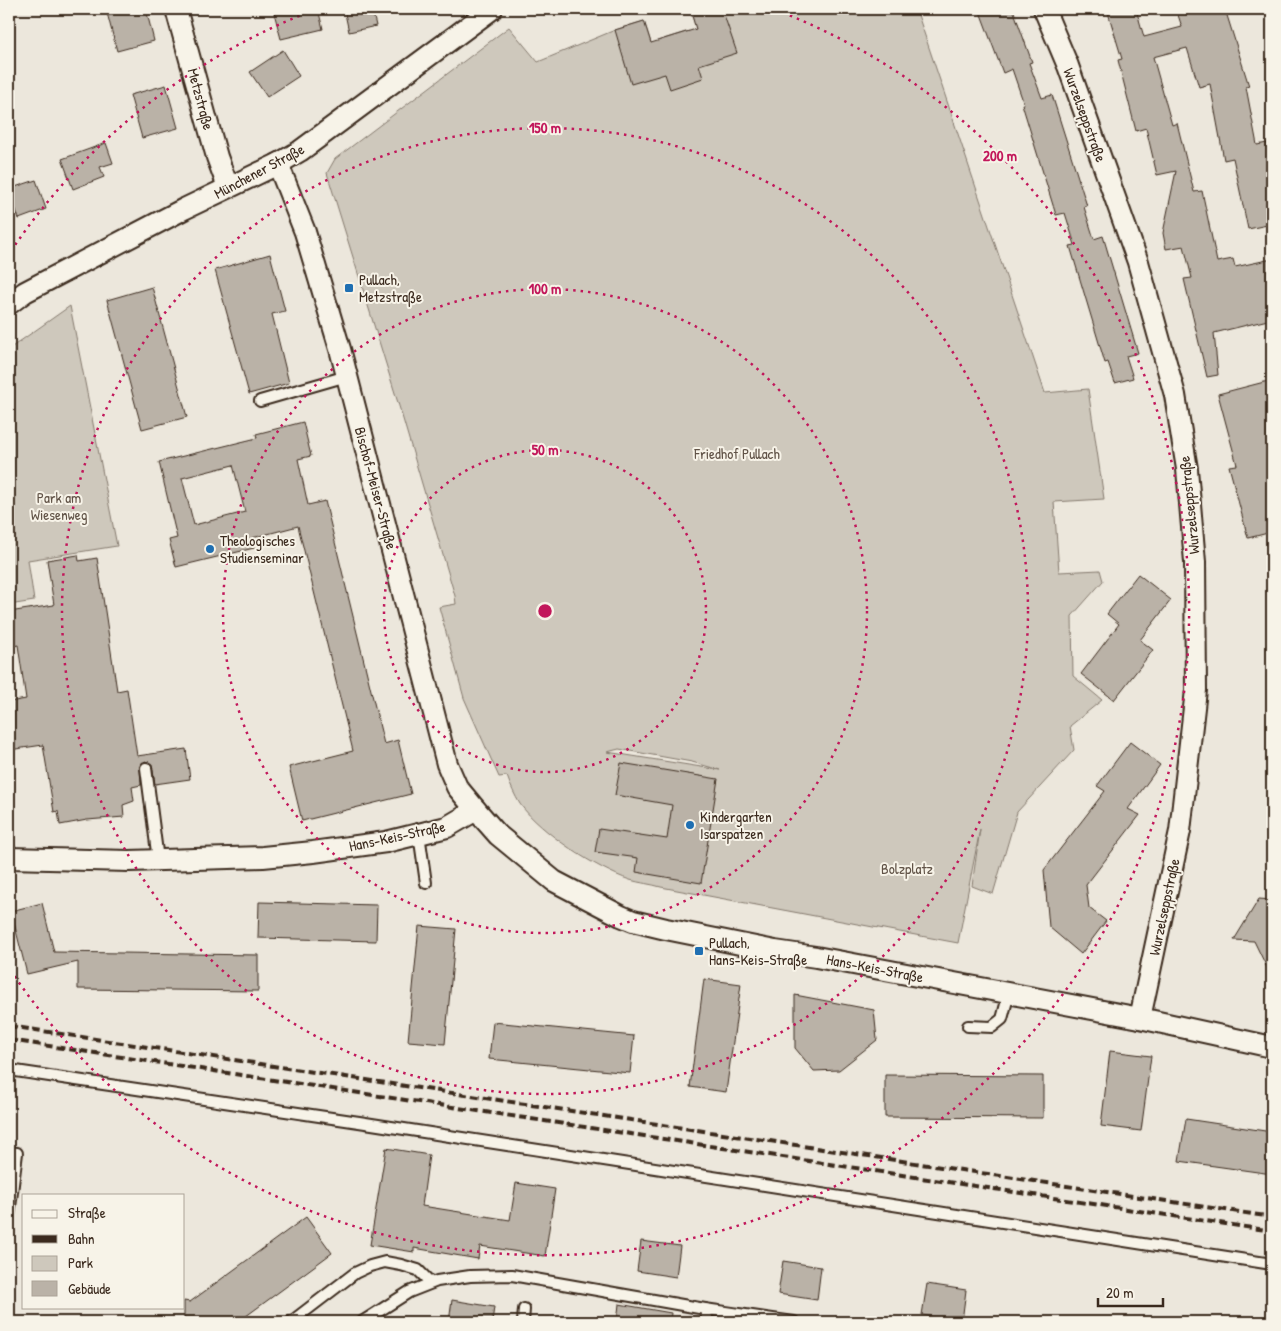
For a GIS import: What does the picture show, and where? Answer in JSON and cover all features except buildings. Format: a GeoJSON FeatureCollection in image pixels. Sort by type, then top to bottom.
{"type":"FeatureCollection","features":[{"type":"Feature","properties":{"kind":"street","name":"Metzstraße"},"geometry":{"type":"LineString","coordinates":[[176,9],[217,157],[228,188]]}},
{"type":"Feature","properties":{"kind":"street","name":"Münchener Straße"},"geometry":{"type":"LineString","coordinates":[[9,304],[25,292],[278,164],[300,151],[492,9]]}},
{"type":"Feature","properties":{"kind":"street","name":"Wurzelseppstraße"},"geometry":{"type":"LineString","coordinates":[[1044,9],[1068,66],[1138,262],[1175,395],[1187,469],[1195,562],[1196,690],[1180,831],[1140,1018]]}},
{"type":"Feature","properties":{"kind":"street","name":"Bischof-Meiser-Straße"},"geometry":{"type":"LineString","coordinates":[[278,164],[305,232],[347,376],[447,764],[457,787],[476,810]]}},
{"type":"Feature","properties":{"kind":"street","name":"Hans-Keis-Straße"},"geometry":{"type":"LineString","coordinates":[[9,858],[119,861],[263,857],[313,852],[386,842],[447,827],[476,810],[498,835],[554,880],[633,921],[666,930],[1140,1018],[1272,1046]]}},
{"type":"Feature","properties":{"kind":"lane"},"geometry":{"type":"LineString","coordinates":[[260,401],[347,376]]}},
{"type":"Feature","properties":{"kind":"lane"},"geometry":{"type":"LineString","coordinates":[[146,768],[158,860]]}},
{"type":"Feature","properties":{"kind":"lane"},"geometry":{"type":"LineString","coordinates":[[419,834],[426,883]]}},
{"type":"Feature","properties":{"kind":"lane"},"geometry":{"type":"LineString","coordinates":[[968,1026],[992,1027],[1002,1019],[1009,993]]}},
{"type":"Feature","properties":{"kind":"lane"},"geometry":{"type":"LineString","coordinates":[[9,1070],[1272,1264]]}},
{"type":"Feature","properties":{"kind":"lane"},"geometry":{"type":"LineString","coordinates":[[9,1152],[17,1153],[9,1215]]}},
{"type":"Feature","properties":{"kind":"lane"},"geometry":{"type":"LineString","coordinates":[[291,1322],[354,1273],[370,1266],[385,1262],[401,1265],[418,1270],[432,1283]]}},
{"type":"Feature","properties":{"kind":"lane"},"geometry":{"type":"LineString","coordinates":[[362,1322],[409,1292],[437,1281],[470,1276],[512,1275],[705,1309],[794,1322]]}},
{"type":"Feature","properties":{"kind":"lane"},"geometry":{"type":"LineString","coordinates":[[523,1322],[524,1308]]}},
{"type":"Feature","properties":{"kind":"lane"},"geometry":{"type":"LineString","coordinates":[[705,1309],[708,1322]]}},
{"type":"Feature","properties":{"kind":"green space","name":"Friedhof Pullach"},"geometry":{"type":"Polygon","coordinates":[[[690,9],[916,9],[1045,393],[1088,389],[1104,499],[1054,502],[1059,572],[1100,570],[1103,581],[1072,616],[1073,676],[1102,700],[1070,726],[1074,750],[1017,812],[993,894],[972,886],[980,829],[958,943],[661,887],[630,880],[602,868],[555,838],[541,827],[520,804],[507,776],[499,777],[464,698],[439,607],[456,604],[455,596],[327,173],[335,159],[509,27],[538,62],[615,30],[644,21],[652,46],[658,45],[657,41],[689,31],[690,34],[697,32],[690,9]],[[619,749],[607,752],[720,770],[692,762],[619,749]]]}},
{"type":"Feature","properties":{"kind":"green space","name":"Park am Wiesenweg"},"geometry":{"type":"Polygon","coordinates":[[[70,306],[117,546],[28,560],[34,601],[9,605],[9,349],[70,306]]]}},
{"type":"Feature","properties":{"kind":"railway"},"geometry":{"type":"LineString","coordinates":[[9,1026],[1272,1217]]}},
{"type":"Feature","properties":{"kind":"railway"},"geometry":{"type":"LineString","coordinates":[[9,1040],[1272,1231]]}},
{"type":"Feature","properties":{"kind":"place","name":"Pullach, Metzstraße"},"geometry":{"type":"Point","coordinates":[349,288]}},
{"type":"Feature","properties":{"kind":"place","name":"Theologisches Studienseminar"},"geometry":{"type":"Point","coordinates":[210,549]}},
{"type":"Feature","properties":{"kind":"place","name":"Kindergarten Isarspatzen"},"geometry":{"type":"Point","coordinates":[690,825]}},
{"type":"Feature","properties":{"kind":"place","name":"Pullach, Hans-Keis-Straße"},"geometry":{"type":"Point","coordinates":[699,951]}},
{"type":"Feature","properties":{"kind":"park label","name":"Bolzplatz"},"geometry":{"type":"Point","coordinates":[907,868]}}]}
